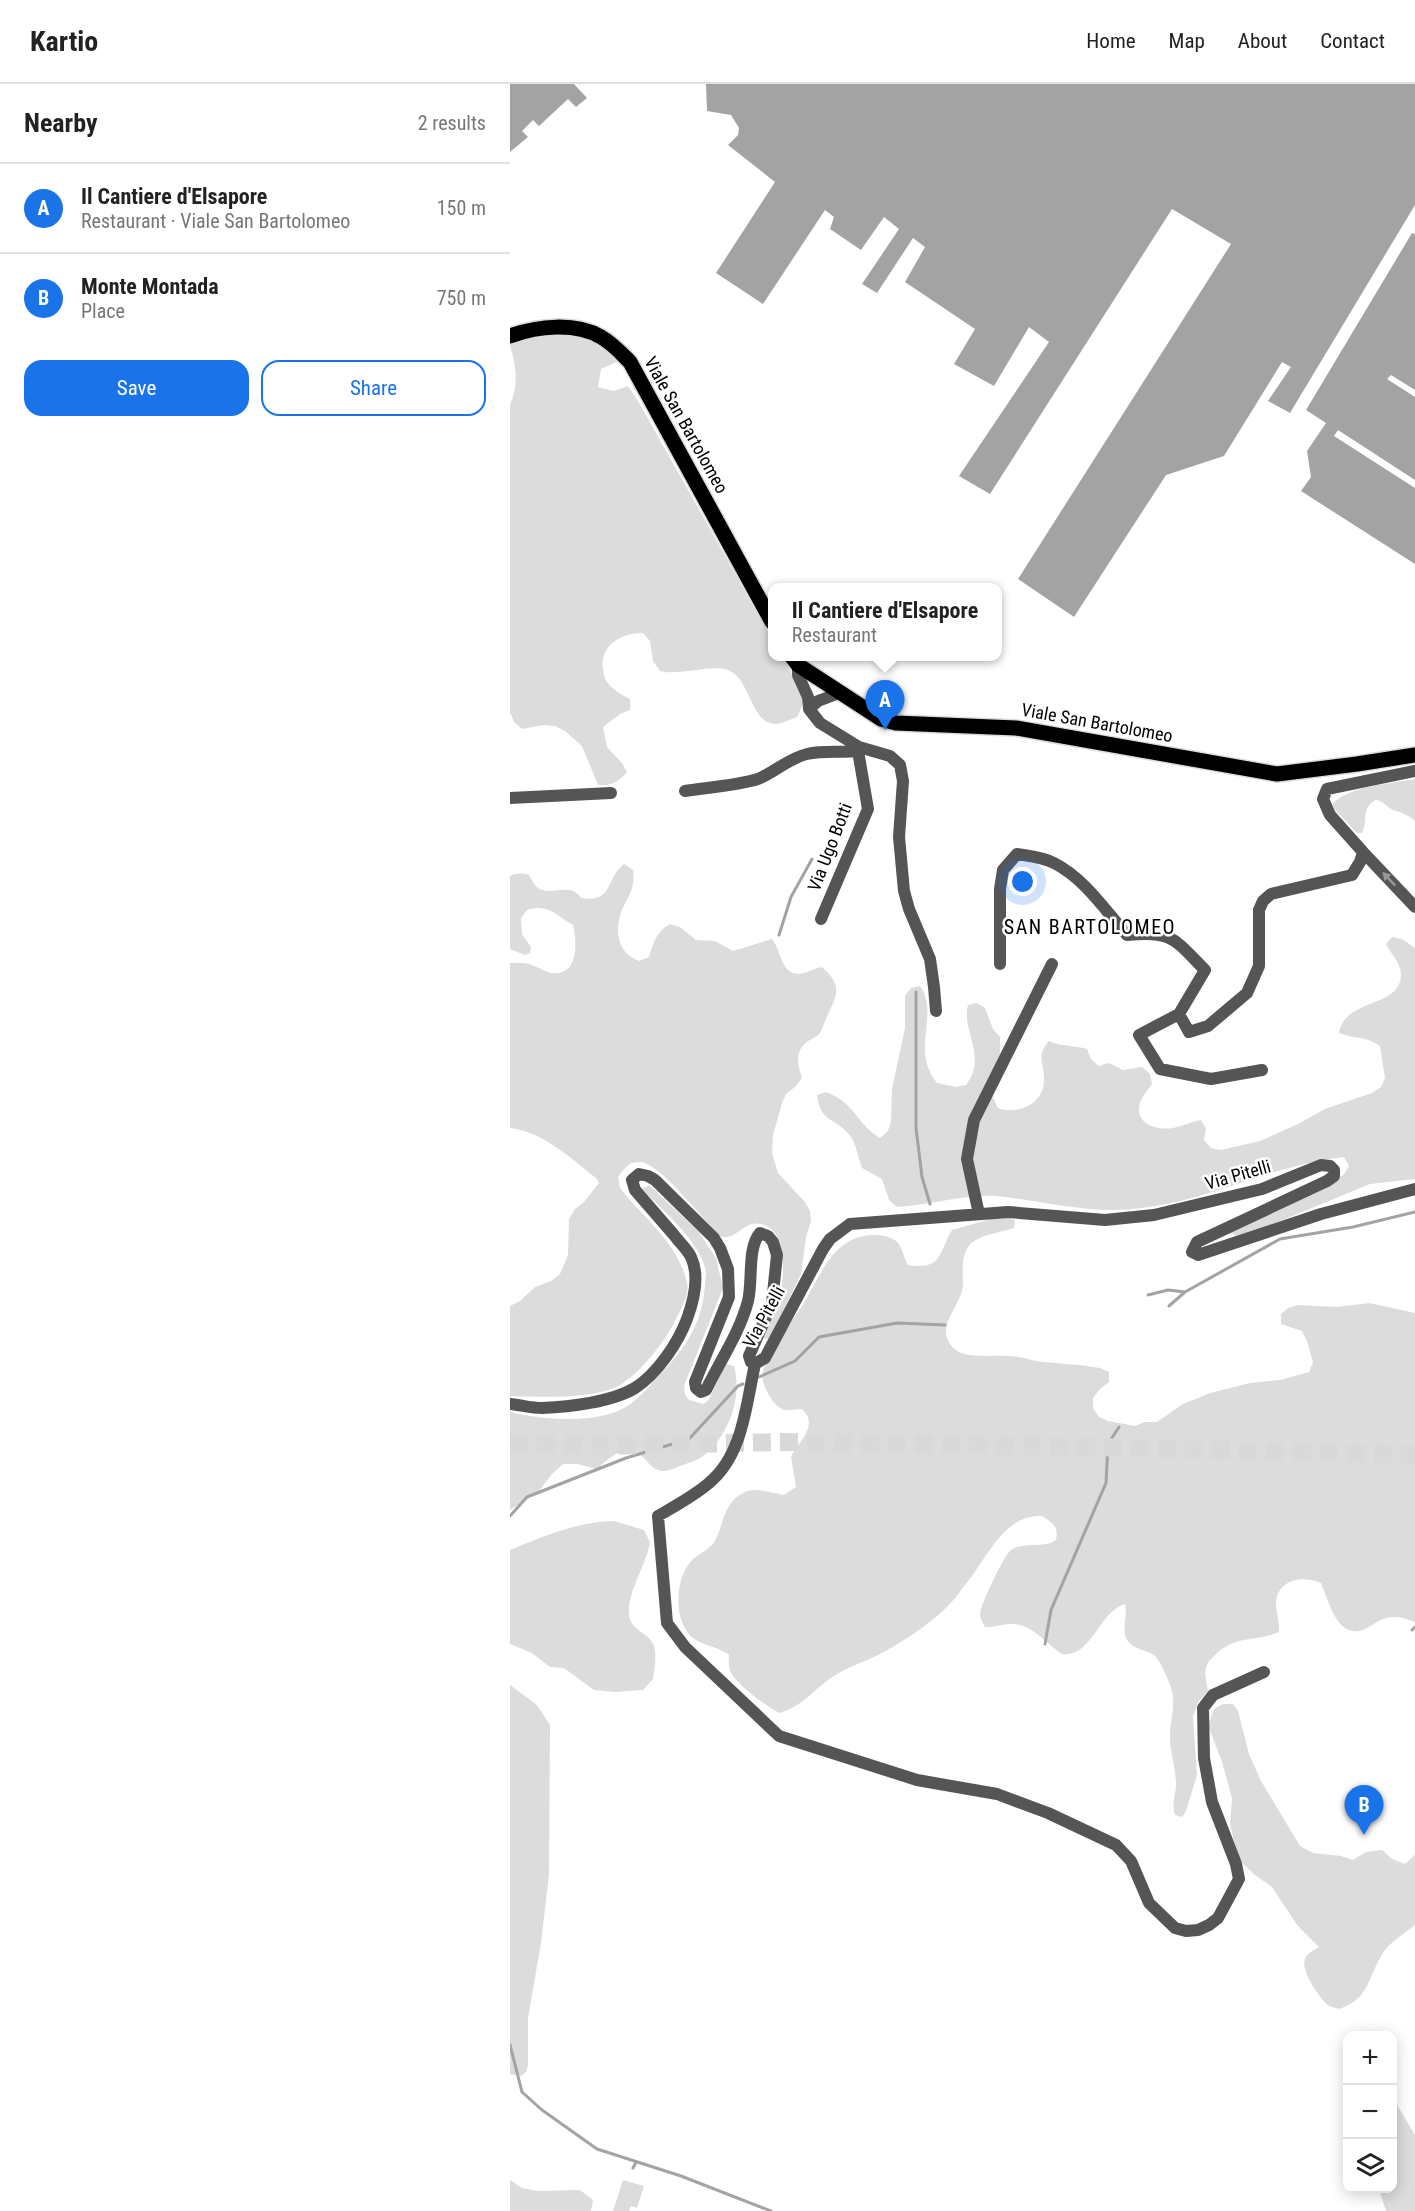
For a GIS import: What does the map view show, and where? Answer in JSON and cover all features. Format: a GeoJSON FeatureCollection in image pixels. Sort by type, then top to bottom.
{"type":"FeatureCollection","features":[{"type":"Feature","properties":{"kind":"main road","name":"Viale San Bartolomeo"},"geometry":{"type":"LineString","coordinates":[[510,336],[555,327],[582,329],[601,337],[630,362],[768,615]]}},
{"type":"Feature","properties":{"kind":"main road","name":"Viale San Bartolomeo"},"geometry":{"type":"LineString","coordinates":[[795,661],[881,719],[896,723],[1016,728],[1277,774],[1415,754]]}},
{"type":"Feature","properties":{"kind":"street"},"geometry":{"type":"LineString","coordinates":[[795,661],[798,675],[808,697],[809,708],[820,723],[858,749]]}},
{"type":"Feature","properties":{"kind":"street"},"geometry":{"type":"LineString","coordinates":[[809,708],[818,700],[842,692]]}},
{"type":"Feature","properties":{"kind":"street"},"geometry":{"type":"LineString","coordinates":[[685,791],[758,778],[806,754],[858,749],[890,756],[900,765],[903,773],[899,837],[904,891],[930,959],[936,1011]]}},
{"type":"Feature","properties":{"kind":"street","name":"Via Ugo Botti"},"geometry":{"type":"LineString","coordinates":[[821,919],[868,809],[858,749]]}},
{"type":"Feature","properties":{"kind":"street"},"geometry":{"type":"LineString","coordinates":[[1415,771],[1327,789],[1323,799],[1330,815],[1415,907]]}},
{"type":"Feature","properties":{"kind":"street"},"geometry":{"type":"LineString","coordinates":[[510,798],[611,793]]}},
{"type":"Feature","properties":{"kind":"street"},"geometry":{"type":"LineString","coordinates":[[1179,1014],[1189,1032],[1208,1026],[1247,993],[1259,966],[1259,910],[1263,901],[1271,894],[1352,875],[1363,852]]}},
{"type":"Feature","properties":{"kind":"street"},"geometry":{"type":"LineString","coordinates":[[1000,964],[1000,889],[1003,870],[1017,854],[1035,856],[1054,863],[1079,880],[1127,935],[1148,933],[1173,938],[1205,970],[1179,1014],[1139,1035],[1160,1069],[1211,1079],[1262,1070]]}},
{"type":"Feature","properties":{"kind":"street"},"geometry":{"type":"LineString","coordinates":[[979,1214],[967,1159],[974,1120],[1052,963]]}},
{"type":"Feature","properties":{"kind":"street","name":"Via Pitelli"},"geometry":{"type":"LineString","coordinates":[[510,1404],[539,1408],[569,1406],[620,1395],[636,1388],[647,1378],[675,1343],[694,1301],[694,1265],[687,1251],[635,1190],[632,1180],[639,1174],[655,1180],[714,1238],[728,1269],[729,1297],[695,1382],[699,1392],[706,1390],[745,1313],[751,1283],[753,1244],[760,1233],[774,1242],[777,1255],[772,1303],[748,1359],[755,1364],[765,1358],[823,1249],[850,1224],[1008,1212],[1106,1220],[1154,1215],[1262,1189],[1321,1165],[1330,1166],[1334,1170],[1334,1176],[1327,1181],[1197,1242],[1192,1252],[1198,1255],[1321,1214],[1415,1189]]}},
{"type":"Feature","properties":{"kind":"street"},"geometry":{"type":"LineString","coordinates":[[755,1364],[739,1436],[730,1459],[710,1483],[658,1516],[667,1623],[685,1647],[779,1736],[916,1780],[997,1794],[1048,1813],[1116,1845],[1131,1861],[1149,1903],[1174,1928],[1186,1931],[1198,1930],[1209,1926],[1218,1918],[1239,1880],[1236,1864],[1212,1802],[1204,1758],[1203,1708],[1214,1695],[1264,1672]]}},
{"type":"Feature","properties":{"kind":"shaded area"},"geometry":{"type":"Polygon","coordinates":[[[510,84],[574,84],[587,98],[576,107],[568,99],[539,126],[533,120],[522,131],[528,137],[510,152],[510,84]]]}},
{"type":"Feature","properties":{"kind":"shaded area"},"geometry":{"type":"Polygon","coordinates":[[[706,84],[1415,84],[1415,205],[1290,413],[1268,401],[1291,367],[1282,362],[1224,456],[1166,475],[1074,617],[1018,579],[1231,244],[1172,209],[990,494],[959,476],[1049,342],[1029,327],[994,386],[954,364],[975,329],[905,282],[925,247],[913,238],[877,293],[862,284],[899,229],[884,217],[861,250],[830,229],[834,217],[825,210],[763,304],[716,273],[775,182],[728,145],[738,135],[739,128],[731,115],[707,111],[706,84]]]}},
{"type":"Feature","properties":{"kind":"shaded area"},"geometry":{"type":"Polygon","coordinates":[[[1412,233],[1415,234],[1415,390],[1391,375],[1387,379],[1415,397],[1415,480],[1338,430],[1334,436],[1415,488],[1415,564],[1301,491],[1311,477],[1307,451],[1326,423],[1306,410],[1412,233]]]}},
{"type":"Feature","properties":{"kind":"shaded area"},"geometry":{"type":"Polygon","coordinates":[[[546,333],[568,335],[594,342],[619,361],[601,369],[598,387],[614,391],[628,386],[638,401],[768,632],[768,661],[786,661],[787,663],[803,699],[797,717],[778,724],[767,722],[755,709],[742,682],[728,670],[713,668],[677,672],[660,671],[653,661],[650,641],[643,633],[635,633],[614,642],[605,653],[603,661],[606,681],[630,699],[630,710],[620,714],[603,727],[607,747],[627,772],[618,781],[598,785],[582,746],[565,731],[555,726],[544,725],[522,729],[514,722],[510,712],[510,405],[515,390],[516,375],[510,345],[546,333]]]}},
{"type":"Feature","properties":{"kind":"shaded area"},"geometry":{"type":"Polygon","coordinates":[[[1415,779],[1415,821],[1376,800],[1366,811],[1362,833],[1357,833],[1334,809],[1333,804],[1348,793],[1415,779]]]}},
{"type":"Feature","properties":{"kind":"shaded area"},"geometry":{"type":"Polygon","coordinates":[[[624,864],[633,870],[633,881],[618,925],[619,940],[626,952],[639,961],[649,957],[659,934],[670,924],[680,927],[696,940],[715,941],[733,951],[772,939],[783,963],[791,972],[804,973],[822,967],[833,979],[836,990],[834,1002],[821,1031],[800,1051],[798,1062],[802,1078],[786,1094],[773,1135],[772,1153],[778,1173],[805,1202],[810,1211],[811,1221],[806,1237],[801,1274],[772,1334],[768,1339],[763,1338],[777,1305],[782,1285],[782,1253],[776,1234],[769,1228],[755,1223],[728,1237],[722,1237],[659,1172],[649,1165],[640,1162],[633,1163],[627,1166],[618,1177],[620,1188],[668,1243],[683,1268],[688,1288],[682,1308],[649,1359],[631,1377],[614,1388],[577,1396],[510,1396],[510,1306],[520,1301],[535,1287],[551,1281],[560,1274],[568,1255],[569,1219],[599,1183],[576,1162],[545,1140],[522,1130],[510,1128],[510,963],[528,964],[552,973],[561,973],[572,964],[575,941],[573,925],[547,909],[535,908],[527,910],[521,918],[522,934],[531,947],[530,953],[525,955],[510,949],[510,876],[529,875],[537,887],[543,890],[572,891],[581,898],[592,899],[604,893],[624,864]]]}},
{"type":"Feature","properties":{"kind":"shaded area"},"geometry":{"type":"Polygon","coordinates":[[[1392,937],[1402,939],[1415,948],[1415,1179],[1370,1184],[1278,1222],[1236,1236],[1230,1232],[1327,1188],[1344,1174],[1349,1166],[1344,1157],[1293,1167],[1193,1198],[1142,1208],[1087,1209],[997,1196],[960,1198],[897,1207],[889,1200],[882,1179],[862,1168],[851,1137],[825,1116],[819,1104],[817,1095],[826,1092],[843,1101],[880,1138],[888,1131],[891,1121],[892,1089],[905,1028],[905,996],[911,988],[920,986],[927,1008],[926,1058],[929,1071],[937,1083],[956,1087],[966,1085],[972,1074],[975,1064],[967,1015],[968,1005],[977,1003],[985,1008],[993,1029],[1000,1037],[1000,1059],[989,1090],[998,1108],[1021,1109],[1034,1102],[1039,1096],[1044,1081],[1042,1052],[1049,1041],[1087,1049],[1091,1059],[1099,1066],[1109,1063],[1123,1070],[1142,1067],[1150,1074],[1152,1084],[1141,1100],[1140,1114],[1142,1120],[1153,1127],[1173,1128],[1201,1120],[1206,1129],[1204,1140],[1211,1148],[1221,1150],[1260,1141],[1325,1109],[1372,1093],[1381,1087],[1385,1078],[1380,1046],[1339,1033],[1343,1022],[1351,1014],[1383,999],[1399,985],[1401,970],[1386,944],[1392,937]]]}},
{"type":"Feature","properties":{"kind":"shaded area"},"geometry":{"type":"Polygon","coordinates":[[[649,1185],[699,1232],[716,1258],[723,1288],[684,1386],[689,1400],[704,1404],[709,1399],[726,1364],[734,1366],[735,1404],[726,1428],[711,1449],[702,1457],[663,1471],[654,1468],[638,1453],[628,1450],[615,1454],[597,1469],[577,1464],[563,1464],[539,1491],[510,1510],[510,1412],[536,1417],[579,1419],[618,1411],[639,1397],[666,1368],[690,1337],[696,1325],[703,1300],[706,1271],[702,1259],[688,1237],[670,1216],[642,1189],[649,1185]]]}},
{"type":"Feature","properties":{"kind":"shaded area"},"geometry":{"type":"Polygon","coordinates":[[[1001,1216],[1015,1220],[1014,1228],[981,1238],[968,1247],[964,1255],[963,1289],[946,1327],[949,1342],[959,1352],[970,1355],[1016,1356],[1036,1361],[1100,1368],[1109,1372],[1109,1382],[1093,1398],[1093,1408],[1099,1417],[1108,1421],[1135,1426],[1145,1422],[1157,1422],[1183,1404],[1210,1393],[1250,1383],[1280,1380],[1309,1372],[1313,1362],[1302,1331],[1281,1324],[1281,1314],[1288,1308],[1298,1305],[1338,1307],[1369,1303],[1415,1313],[1415,1622],[1392,1617],[1384,1618],[1367,1628],[1357,1631],[1349,1630],[1342,1625],[1331,1610],[1321,1583],[1300,1579],[1286,1584],[1281,1589],[1276,1603],[1279,1632],[1230,1645],[1222,1649],[1207,1664],[1205,1673],[1208,1691],[1198,1702],[1193,1717],[1197,1775],[1182,1817],[1175,1815],[1173,1807],[1176,1784],[1170,1732],[1173,1694],[1162,1666],[1155,1656],[1132,1645],[1127,1640],[1125,1604],[1108,1616],[1081,1649],[1072,1653],[1062,1654],[1034,1631],[1021,1625],[985,1627],[982,1621],[980,1614],[984,1601],[998,1570],[1011,1550],[1016,1547],[1051,1543],[1056,1540],[1057,1532],[1054,1526],[1042,1516],[1021,1520],[1004,1532],[952,1602],[921,1629],[886,1651],[836,1674],[801,1703],[779,1713],[737,1681],[729,1668],[729,1655],[695,1639],[682,1622],[678,1594],[683,1575],[692,1560],[714,1543],[725,1513],[732,1502],[748,1491],[758,1490],[784,1495],[796,1487],[791,1457],[806,1433],[809,1421],[802,1409],[784,1410],[776,1405],[766,1391],[762,1376],[772,1353],[828,1261],[847,1243],[859,1237],[877,1235],[897,1242],[908,1265],[928,1265],[938,1258],[952,1230],[1001,1216]]]}},
{"type":"Feature","properties":{"kind":"shaded area"},"geometry":{"type":"Polygon","coordinates":[[[614,1521],[644,1530],[650,1542],[629,1605],[630,1620],[652,1641],[655,1650],[653,1679],[643,1690],[615,1692],[594,1690],[564,1668],[550,1667],[532,1653],[510,1644],[510,1550],[573,1527],[614,1521]]]}},
{"type":"Feature","properties":{"kind":"shaded area"},"geometry":{"type":"Polygon","coordinates":[[[510,1685],[537,1705],[550,1725],[549,1874],[541,1943],[528,2018],[528,2065],[526,2072],[521,2076],[510,2074],[510,1685]]]}},
{"type":"Feature","properties":{"kind":"shaded area"},"geometry":{"type":"Polygon","coordinates":[[[1223,1704],[1233,1704],[1238,1711],[1249,1754],[1261,1781],[1300,1846],[1313,1853],[1341,1856],[1353,1860],[1366,1852],[1382,1850],[1392,1859],[1405,1864],[1415,1855],[1415,1925],[1386,1949],[1363,1993],[1349,2005],[1339,2009],[1325,2002],[1316,1991],[1305,1970],[1306,1957],[1319,1947],[1297,1925],[1272,1887],[1241,1862],[1230,1824],[1232,1798],[1209,1728],[1214,1709],[1223,1704]]]}},
{"type":"Feature","properties":{"kind":"shaded area"},"geometry":{"type":"Polygon","coordinates":[[[1397,2105],[1415,2135],[1415,2211],[1386,2211],[1380,2193],[1397,2193],[1397,2105]]]}},
{"type":"Feature","properties":{"kind":"shaded area"},"geometry":{"type":"Polygon","coordinates":[[[510,2180],[522,2188],[537,2191],[580,2190],[593,2200],[591,2211],[510,2211],[510,2180]]]}},
{"type":"Feature","properties":{"kind":"shaded area"},"geometry":{"type":"Polygon","coordinates":[[[623,2180],[644,2186],[637,2208],[631,2206],[629,2211],[613,2211],[623,2180]]]}},
{"type":"Feature","properties":{"kind":"waterway"},"geometry":{"type":"LineString","coordinates":[[779,935],[791,897],[812,859]]}},
{"type":"Feature","properties":{"kind":"waterway"},"geometry":{"type":"LineString","coordinates":[[916,992],[916,1128],[922,1177],[930,1204]]}},
{"type":"Feature","properties":{"kind":"waterway"},"geometry":{"type":"LineString","coordinates":[[1169,1306],[1185,1292],[1280,1239],[1353,1227],[1415,1212]]}},
{"type":"Feature","properties":{"kind":"waterway"},"geometry":{"type":"LineString","coordinates":[[1148,1295],[1168,1290],[1185,1292]]}},
{"type":"Feature","properties":{"kind":"waterway"},"geometry":{"type":"LineString","coordinates":[[759,1377],[795,1361],[819,1337],[897,1323],[945,1325]]}},
{"type":"Feature","properties":{"kind":"waterway"},"geometry":{"type":"LineString","coordinates":[[510,1516],[527,1497],[626,1458],[689,1439],[738,1386],[743,1384]]}},
{"type":"Feature","properties":{"kind":"waterway"},"geometry":{"type":"LineString","coordinates":[[1045,1644],[1051,1610],[1106,1483],[1108,1444],[1119,1427]]}},
{"type":"Feature","properties":{"kind":"waterway"},"geometry":{"type":"LineString","coordinates":[[1412,1630],[1415,1627]]}},
{"type":"Feature","properties":{"kind":"waterway"},"geometry":{"type":"LineString","coordinates":[[510,2045],[522,2092],[542,2110],[597,2149],[681,2176],[771,2211]]}},
{"type":"Feature","properties":{"kind":"waterway"},"geometry":{"type":"LineString","coordinates":[[633,2168],[636,2162]]}},
{"type":"Feature","properties":{"kind":"tunnel"},"geometry":{"type":"LineString","coordinates":[[510,1443],[596,1446],[782,1442],[1415,1455]]}},
{"type":"Feature","properties":{"kind":"place","name":"Il Cantiere d'Elsapore"},"geometry":{"type":"Point","coordinates":[885,730]}},
{"type":"Feature","properties":{"kind":"place","name":"Monte Montada"},"geometry":{"type":"Point","coordinates":[1364,1835]}},
{"type":"Feature","properties":{"kind":"district","name":"SAN BARTOLOMEO"},"geometry":{"type":"Point","coordinates":[1090,927]}}]}
